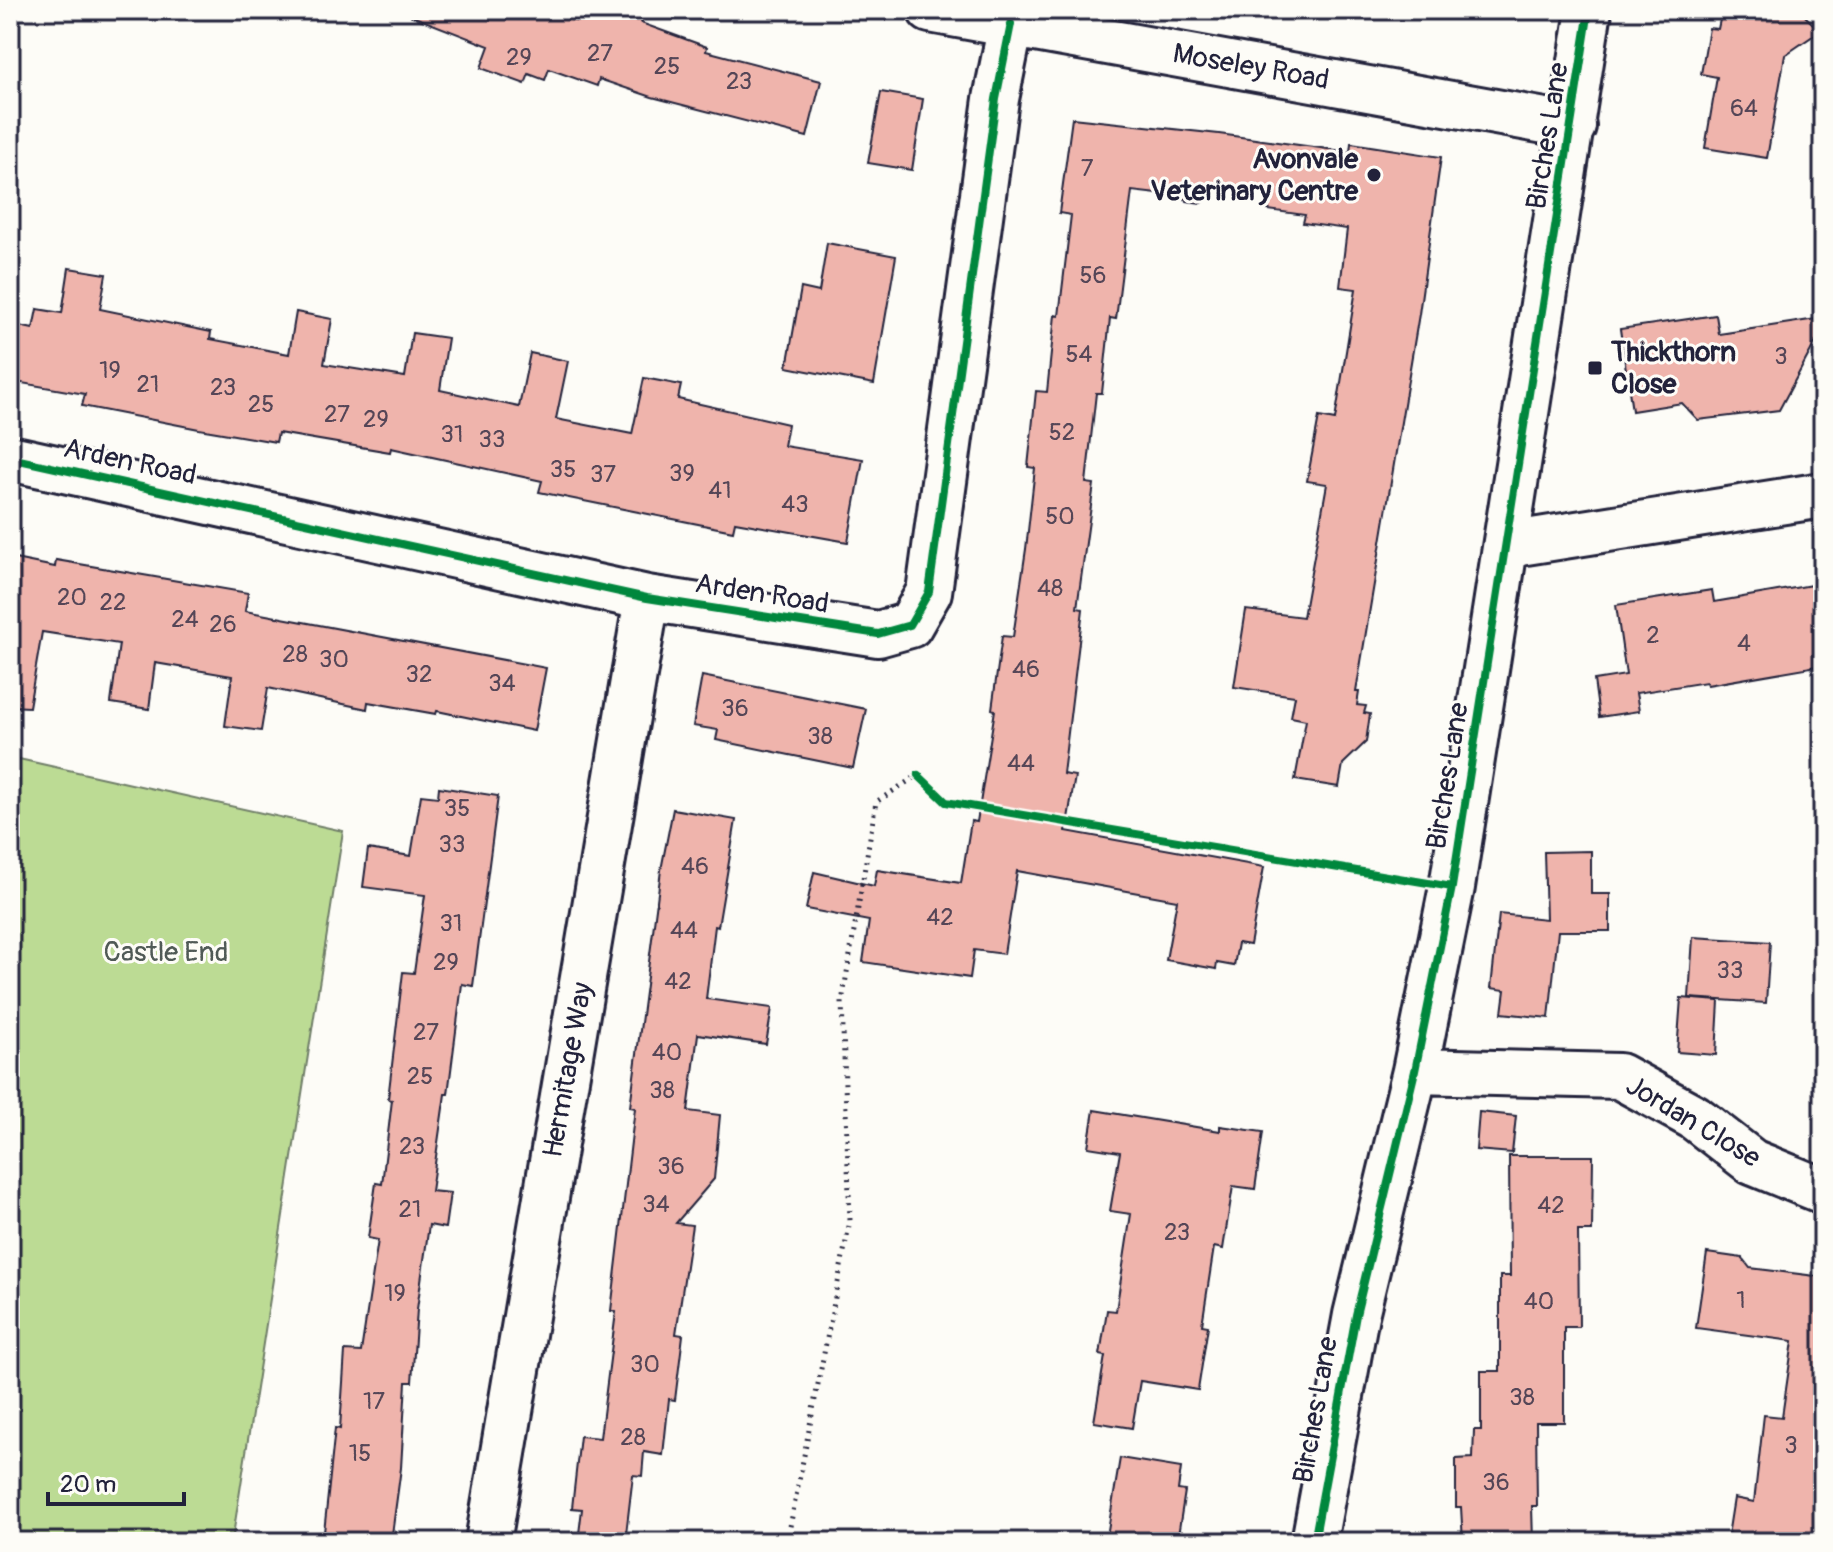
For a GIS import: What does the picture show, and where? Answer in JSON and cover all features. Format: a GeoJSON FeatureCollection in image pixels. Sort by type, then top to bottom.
{"type":"FeatureCollection","features":[{"type":"Feature","properties":{"kind":"street","name":"Moseley Road"},"geometry":{"type":"LineString","coordinates":[[930,10],[1029,21],[1573,126]]}},
{"type":"Feature","properties":{"kind":"street","name":"Birches Lane"},"geometry":{"type":"LineString","coordinates":[[1314,1542],[1356,1315],[1415,1071],[1452,887],[1589,10]]}},
{"type":"Feature","properties":{"kind":"street","name":"Arden Road"},"geometry":{"type":"LineString","coordinates":[[10,458],[647,598],[878,634],[910,625],[929,592],[996,99],[1029,21]]}},
{"type":"Feature","properties":{"kind":"street"},"geometry":{"type":"LineString","coordinates":[[1507,545],[1823,495]]}},
{"type":"Feature","properties":{"kind":"street","name":"Hermitage Way"},"geometry":{"type":"LineString","coordinates":[[488,1542],[647,598]]}},
{"type":"Feature","properties":{"kind":"street","name":"Jordan Close"},"geometry":{"type":"LineString","coordinates":[[1415,1071],[1619,1076],[1694,1117],[1752,1162],[1823,1191]]}},
{"type":"Feature","properties":{"kind":"path"},"geometry":{"type":"LineString","coordinates":[[787,1542],[850,1221],[842,1002],[876,802],[918,775],[927,784]]}},
{"type":"Feature","properties":{"kind":"green space","name":"Castle End"},"geometry":{"type":"Polygon","coordinates":[[[10,757],[343,831],[232,1542],[10,1542],[10,757]]]}},
{"type":"Feature","properties":{"kind":"building"},"geometry":{"type":"Polygon","coordinates":[[[405,10],[545,10],[575,21],[579,10],[614,10],[707,47],[706,51],[821,81],[807,137],[652,97],[599,79],[597,86],[549,69],[545,80],[529,74],[525,84],[481,68],[489,46],[404,13],[405,10]]]}},
{"type":"Feature","properties":{"kind":"building"},"geometry":{"type":"Polygon","coordinates":[[[1722,10],[1799,10],[1820,31],[1785,55],[1767,158],[1705,148],[1717,77],[1701,74],[1709,28],[1718,29],[1722,10]]]}},
{"type":"Feature","properties":{"kind":"building"},"geometry":{"type":"Polygon","coordinates":[[[881,92],[923,99],[912,170],[868,163],[881,92]]]}},
{"type":"Feature","properties":{"kind":"building"},"geometry":{"type":"Polygon","coordinates":[[[1072,118],[1350,152],[1351,143],[1441,157],[1419,314],[1356,692],[1359,692],[1357,705],[1366,706],[1364,713],[1370,714],[1366,742],[1343,764],[1339,787],[1295,780],[1306,720],[1291,717],[1295,696],[1234,687],[1246,610],[1303,617],[1327,484],[1307,481],[1319,417],[1335,420],[1356,289],[1340,287],[1347,229],[1303,223],[1305,215],[1268,210],[1271,193],[1220,187],[1201,203],[1187,201],[1183,197],[1132,191],[1116,319],[1110,318],[1102,393],[1096,393],[1086,483],[1094,484],[1077,608],[1083,609],[1063,774],[1075,776],[1066,831],[1264,867],[1250,945],[1238,943],[1234,966],[1217,963],[1216,969],[1166,960],[1177,900],[1017,871],[1004,954],[974,950],[970,978],[863,962],[869,921],[806,909],[814,872],[874,886],[877,870],[961,883],[971,821],[977,822],[995,710],[992,709],[1002,636],[1013,637],[1026,549],[1035,468],[1028,467],[1036,391],[1047,392],[1055,315],[1059,316],[1071,215],[1059,213],[1072,118]]]}},
{"type":"Feature","properties":{"kind":"building"},"geometry":{"type":"Polygon","coordinates":[[[827,243],[896,256],[874,384],[787,367],[801,288],[819,292],[827,243]]]}},
{"type":"Feature","properties":{"kind":"building"},"geometry":{"type":"Polygon","coordinates":[[[69,268],[106,274],[100,309],[211,332],[210,339],[289,354],[296,312],[332,319],[324,364],[405,377],[412,333],[448,338],[440,390],[519,407],[530,353],[568,361],[556,419],[632,434],[644,378],[681,385],[678,399],[788,424],[784,446],[863,459],[848,542],[735,522],[733,531],[539,492],[542,481],[391,448],[390,452],[278,433],[276,442],[199,429],[82,406],[85,394],[10,381],[10,324],[33,329],[37,309],[62,313],[69,268]]]}},
{"type":"Feature","properties":{"kind":"building"},"geometry":{"type":"Polygon","coordinates":[[[1716,315],[1719,334],[1823,318],[1823,328],[1779,410],[1698,420],[1682,403],[1632,411],[1620,329],[1716,315]]]}},
{"type":"Feature","properties":{"kind":"building"},"geometry":{"type":"Polygon","coordinates":[[[10,558],[55,567],[56,560],[248,593],[245,611],[546,668],[534,731],[437,711],[436,714],[368,702],[367,709],[268,688],[261,731],[225,726],[232,676],[155,663],[149,709],[111,703],[119,644],[42,632],[29,707],[10,706],[10,558]]]}},
{"type":"Feature","properties":{"kind":"building"},"geometry":{"type":"Polygon","coordinates":[[[1823,583],[1823,665],[1707,685],[1706,682],[1636,693],[1639,711],[1599,717],[1594,680],[1626,675],[1616,605],[1712,590],[1714,602],[1823,583]]]}},
{"type":"Feature","properties":{"kind":"building"},"geometry":{"type":"Polygon","coordinates":[[[702,676],[866,709],[853,768],[716,740],[718,730],[693,726],[702,676]]]}},
{"type":"Feature","properties":{"kind":"building"},"geometry":{"type":"Polygon","coordinates":[[[439,787],[498,796],[473,986],[462,984],[448,1094],[445,1094],[431,1191],[450,1193],[445,1228],[429,1225],[417,1309],[412,1382],[406,1382],[401,1468],[391,1542],[323,1542],[335,1428],[340,1429],[345,1351],[361,1352],[378,1240],[368,1238],[376,1183],[382,1184],[392,1100],[388,1099],[403,972],[414,973],[425,895],[363,887],[368,849],[411,856],[421,795],[438,797],[439,787]]]}},
{"type":"Feature","properties":{"kind":"building"},"geometry":{"type":"Polygon","coordinates":[[[673,809],[736,820],[718,927],[715,926],[706,999],[772,1008],[766,1044],[698,1034],[688,1111],[720,1115],[714,1179],[676,1223],[692,1225],[676,1334],[683,1335],[675,1400],[669,1399],[663,1455],[644,1452],[642,1476],[633,1475],[626,1534],[614,1533],[613,1542],[578,1542],[582,1509],[572,1508],[580,1436],[600,1438],[616,1312],[611,1311],[635,1108],[630,1107],[661,870],[673,809]]]}},
{"type":"Feature","properties":{"kind":"building"},"geometry":{"type":"Polygon","coordinates":[[[1591,851],[1591,894],[1610,894],[1610,931],[1558,931],[1549,1018],[1502,1013],[1505,990],[1491,988],[1499,914],[1546,919],[1544,852],[1591,851]]]}},
{"type":"Feature","properties":{"kind":"building"},"geometry":{"type":"Polygon","coordinates":[[[1693,937],[1770,942],[1766,1003],[1689,998],[1693,937]]]}},
{"type":"Feature","properties":{"kind":"building"},"geometry":{"type":"Polygon","coordinates":[[[1681,998],[1719,1001],[1716,1055],[1677,1052],[1681,998]]]}},
{"type":"Feature","properties":{"kind":"building"},"geometry":{"type":"Polygon","coordinates":[[[1094,1110],[1220,1131],[1220,1126],[1263,1132],[1255,1189],[1233,1186],[1223,1249],[1214,1247],[1202,1325],[1208,1326],[1198,1390],[1140,1381],[1132,1428],[1094,1422],[1105,1356],[1100,1355],[1107,1310],[1116,1311],[1131,1214],[1110,1211],[1120,1152],[1088,1147],[1094,1110]]]}},
{"type":"Feature","properties":{"kind":"building"},"geometry":{"type":"Polygon","coordinates":[[[1479,1112],[1516,1116],[1512,1153],[1476,1150],[1479,1112]]]}},
{"type":"Feature","properties":{"kind":"building"},"geometry":{"type":"Polygon","coordinates":[[[1509,1156],[1593,1156],[1592,1231],[1578,1231],[1579,1327],[1564,1327],[1564,1422],[1536,1422],[1537,1506],[1532,1506],[1533,1542],[1463,1542],[1461,1507],[1456,1507],[1456,1459],[1473,1458],[1474,1430],[1481,1430],[1481,1371],[1500,1371],[1500,1276],[1510,1276],[1509,1156]]]}},
{"type":"Feature","properties":{"kind":"building"},"geometry":{"type":"Polygon","coordinates":[[[1707,1253],[1742,1258],[1750,1268],[1823,1277],[1823,1542],[1727,1542],[1734,1498],[1754,1502],[1764,1415],[1782,1417],[1793,1341],[1696,1328],[1707,1253]]]}},
{"type":"Feature","properties":{"kind":"building"},"geometry":{"type":"Polygon","coordinates":[[[1120,1458],[1181,1468],[1178,1490],[1185,1491],[1177,1542],[1106,1542],[1120,1458]]]}},
{"type":"Feature","properties":{"kind":"cycle path"},"geometry":{"type":"LineString","coordinates":[[1314,1542],[1356,1315],[1415,1071],[1452,887],[1589,10]]}},
{"type":"Feature","properties":{"kind":"cycle path"},"geometry":{"type":"LineString","coordinates":[[10,458],[647,598],[878,634],[910,625],[929,592],[996,99],[1011,24]]}},
{"type":"Feature","properties":{"kind":"cycle path"},"geometry":{"type":"LineString","coordinates":[[918,775],[946,802],[1452,887]]}},
{"type":"Feature","properties":{"kind":"place","name":"Avonvale Veterinary Centre"},"geometry":{"type":"Point","coordinates":[1374,175]}},
{"type":"Feature","properties":{"kind":"place","name":"Thickthorn Close"},"geometry":{"type":"Point","coordinates":[1595,368]}}]}
